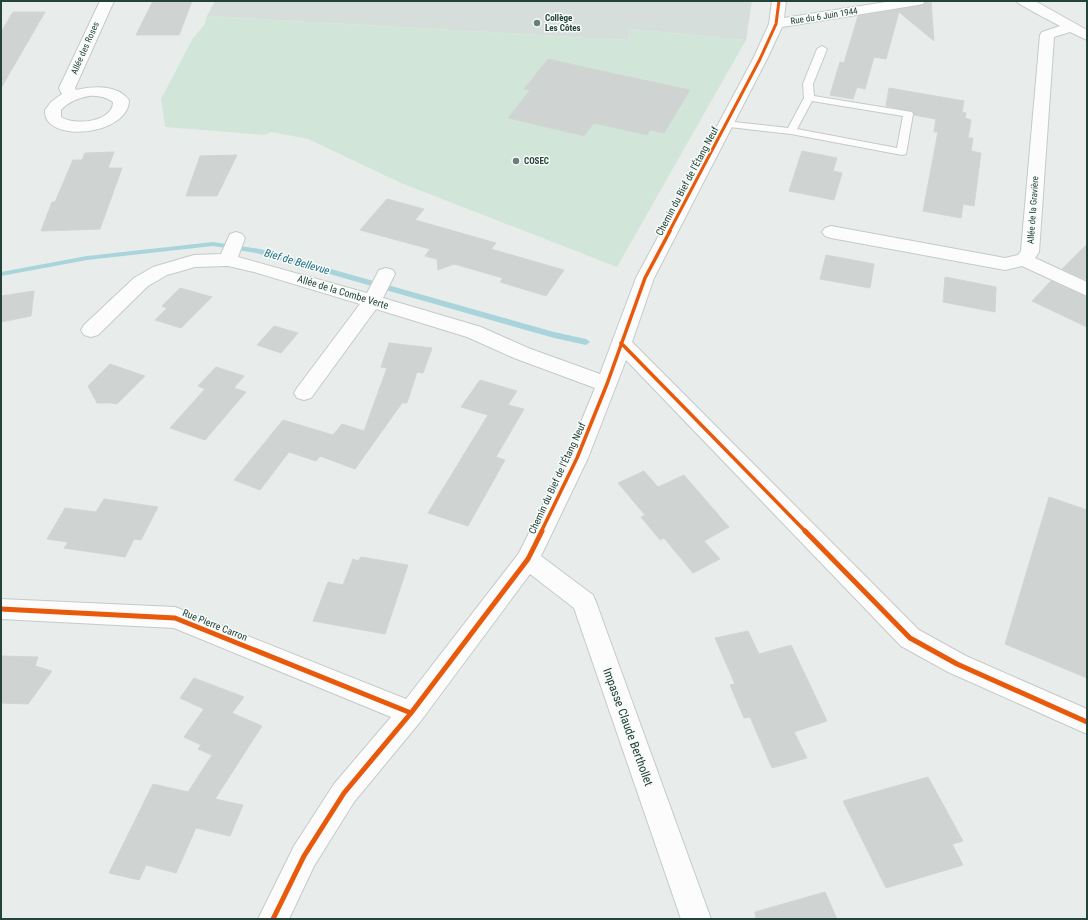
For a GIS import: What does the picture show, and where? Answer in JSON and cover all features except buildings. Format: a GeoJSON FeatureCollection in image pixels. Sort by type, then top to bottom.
{"type":"FeatureCollection","features":[{"type":"Feature","properties":{"kind":"street","name":"Allée des Roses"},"geometry":{"type":"LineString","coordinates":[[71,96],[67,88],[107,1]]}},
{"type":"Feature","properties":{"kind":"street","name":"Rue du 6 Juin 1944"},"geometry":{"type":"LineString","coordinates":[[777,8],[918,1]]}},
{"type":"Feature","properties":{"kind":"street"},"geometry":{"type":"LineString","coordinates":[[1023,1],[1035,6],[1087,36]]}},
{"type":"Feature","properties":{"kind":"street","name":"Chemin du Bief de l'Étang Neuf"},"geometry":{"type":"LineString","coordinates":[[273,919],[304,856],[344,792],[411,713],[528,559],[577,458],[607,384],[645,278],[725,124],[777,8]]}},
{"type":"Feature","properties":{"kind":"street","name":"Allée de la Gravière"},"geometry":{"type":"LineString","coordinates":[[1024,260],[1030,252],[1047,35],[1072,28]]}},
{"type":"Feature","properties":{"kind":"street"},"geometry":{"type":"LineString","coordinates":[[831,232],[1006,264],[1024,260],[1087,290]]}},
{"type":"Feature","properties":{"kind":"street"},"geometry":{"type":"LineString","coordinates":[[228,260],[236,238]]}},
{"type":"Feature","properties":{"kind":"street","name":"Allée de la Combe Verte"},"geometry":{"type":"LineString","coordinates":[[91,330],[141,282],[160,271],[194,261],[228,260],[258,267],[474,332],[522,353],[607,384]]}},
{"type":"Feature","properties":{"kind":"street"},"geometry":{"type":"LineString","coordinates":[[304,393],[372,301],[386,274]]}},
{"type":"Feature","properties":{"kind":"street"},"geometry":{"type":"LineString","coordinates":[[621,343],[910,638],[957,664],[1087,722]]}},
{"type":"Feature","properties":{"kind":"street","name":"Impasse Claude Berthollet"},"geometry":{"type":"LineString","coordinates":[[528,559],[584,602],[696,919]]}},
{"type":"Feature","properties":{"kind":"street","name":"Rue Pierre Carron"},"geometry":{"type":"LineString","coordinates":[[1,609],[175,618],[411,713]]}},
{"type":"Feature","properties":{"kind":"lane"},"geometry":{"type":"LineString","coordinates":[[791,131],[809,98],[808,84],[822,49]]}},
{"type":"Feature","properties":{"kind":"lane"},"geometry":{"type":"LineString","coordinates":[[725,124],[791,131],[902,152],[908,114],[809,98]]}},
{"type":"Feature","properties":{"kind":"shaded area","name":"Collège Les Côtes"},"geometry":{"type":"Polygon","coordinates":[[[215,1],[752,1],[746,40],[630,29],[628,40],[207,16],[215,1]]]}},
{"type":"Feature","properties":{"kind":"green space","name":"COSEC"},"geometry":{"type":"Polygon","coordinates":[[[207,16],[628,40],[630,29],[746,40],[617,267],[401,183],[308,139],[271,132],[264,135],[165,127],[161,99],[193,38],[204,25],[207,16]]]}},
{"type":"Feature","properties":{"kind":"waterway","name":"Bief de Bellevue"},"geometry":{"type":"LineString","coordinates":[[1,274],[87,258],[213,244],[257,251],[554,335],[586,342]]}},
{"type":"Feature","properties":{"kind":"cycle path"},"geometry":{"type":"LineString","coordinates":[[273,919],[304,856],[344,793],[411,713],[528,559],[577,458],[607,384],[645,278],[760,59],[776,24],[779,1]]}},
{"type":"Feature","properties":{"kind":"cycle path"},"geometry":{"type":"LineString","coordinates":[[621,343],[910,638],[957,664],[1087,722]]}},
{"type":"Feature","properties":{"kind":"cycle path"},"geometry":{"type":"LineString","coordinates":[[1,609],[175,618],[411,713]]}},
{"type":"Feature","properties":{"kind":"place","name":"Collège Les Côtes"},"geometry":{"type":"Point","coordinates":[537,23]}},
{"type":"Feature","properties":{"kind":"place","name":"COSEC"},"geometry":{"type":"Point","coordinates":[516,161]}}]}
